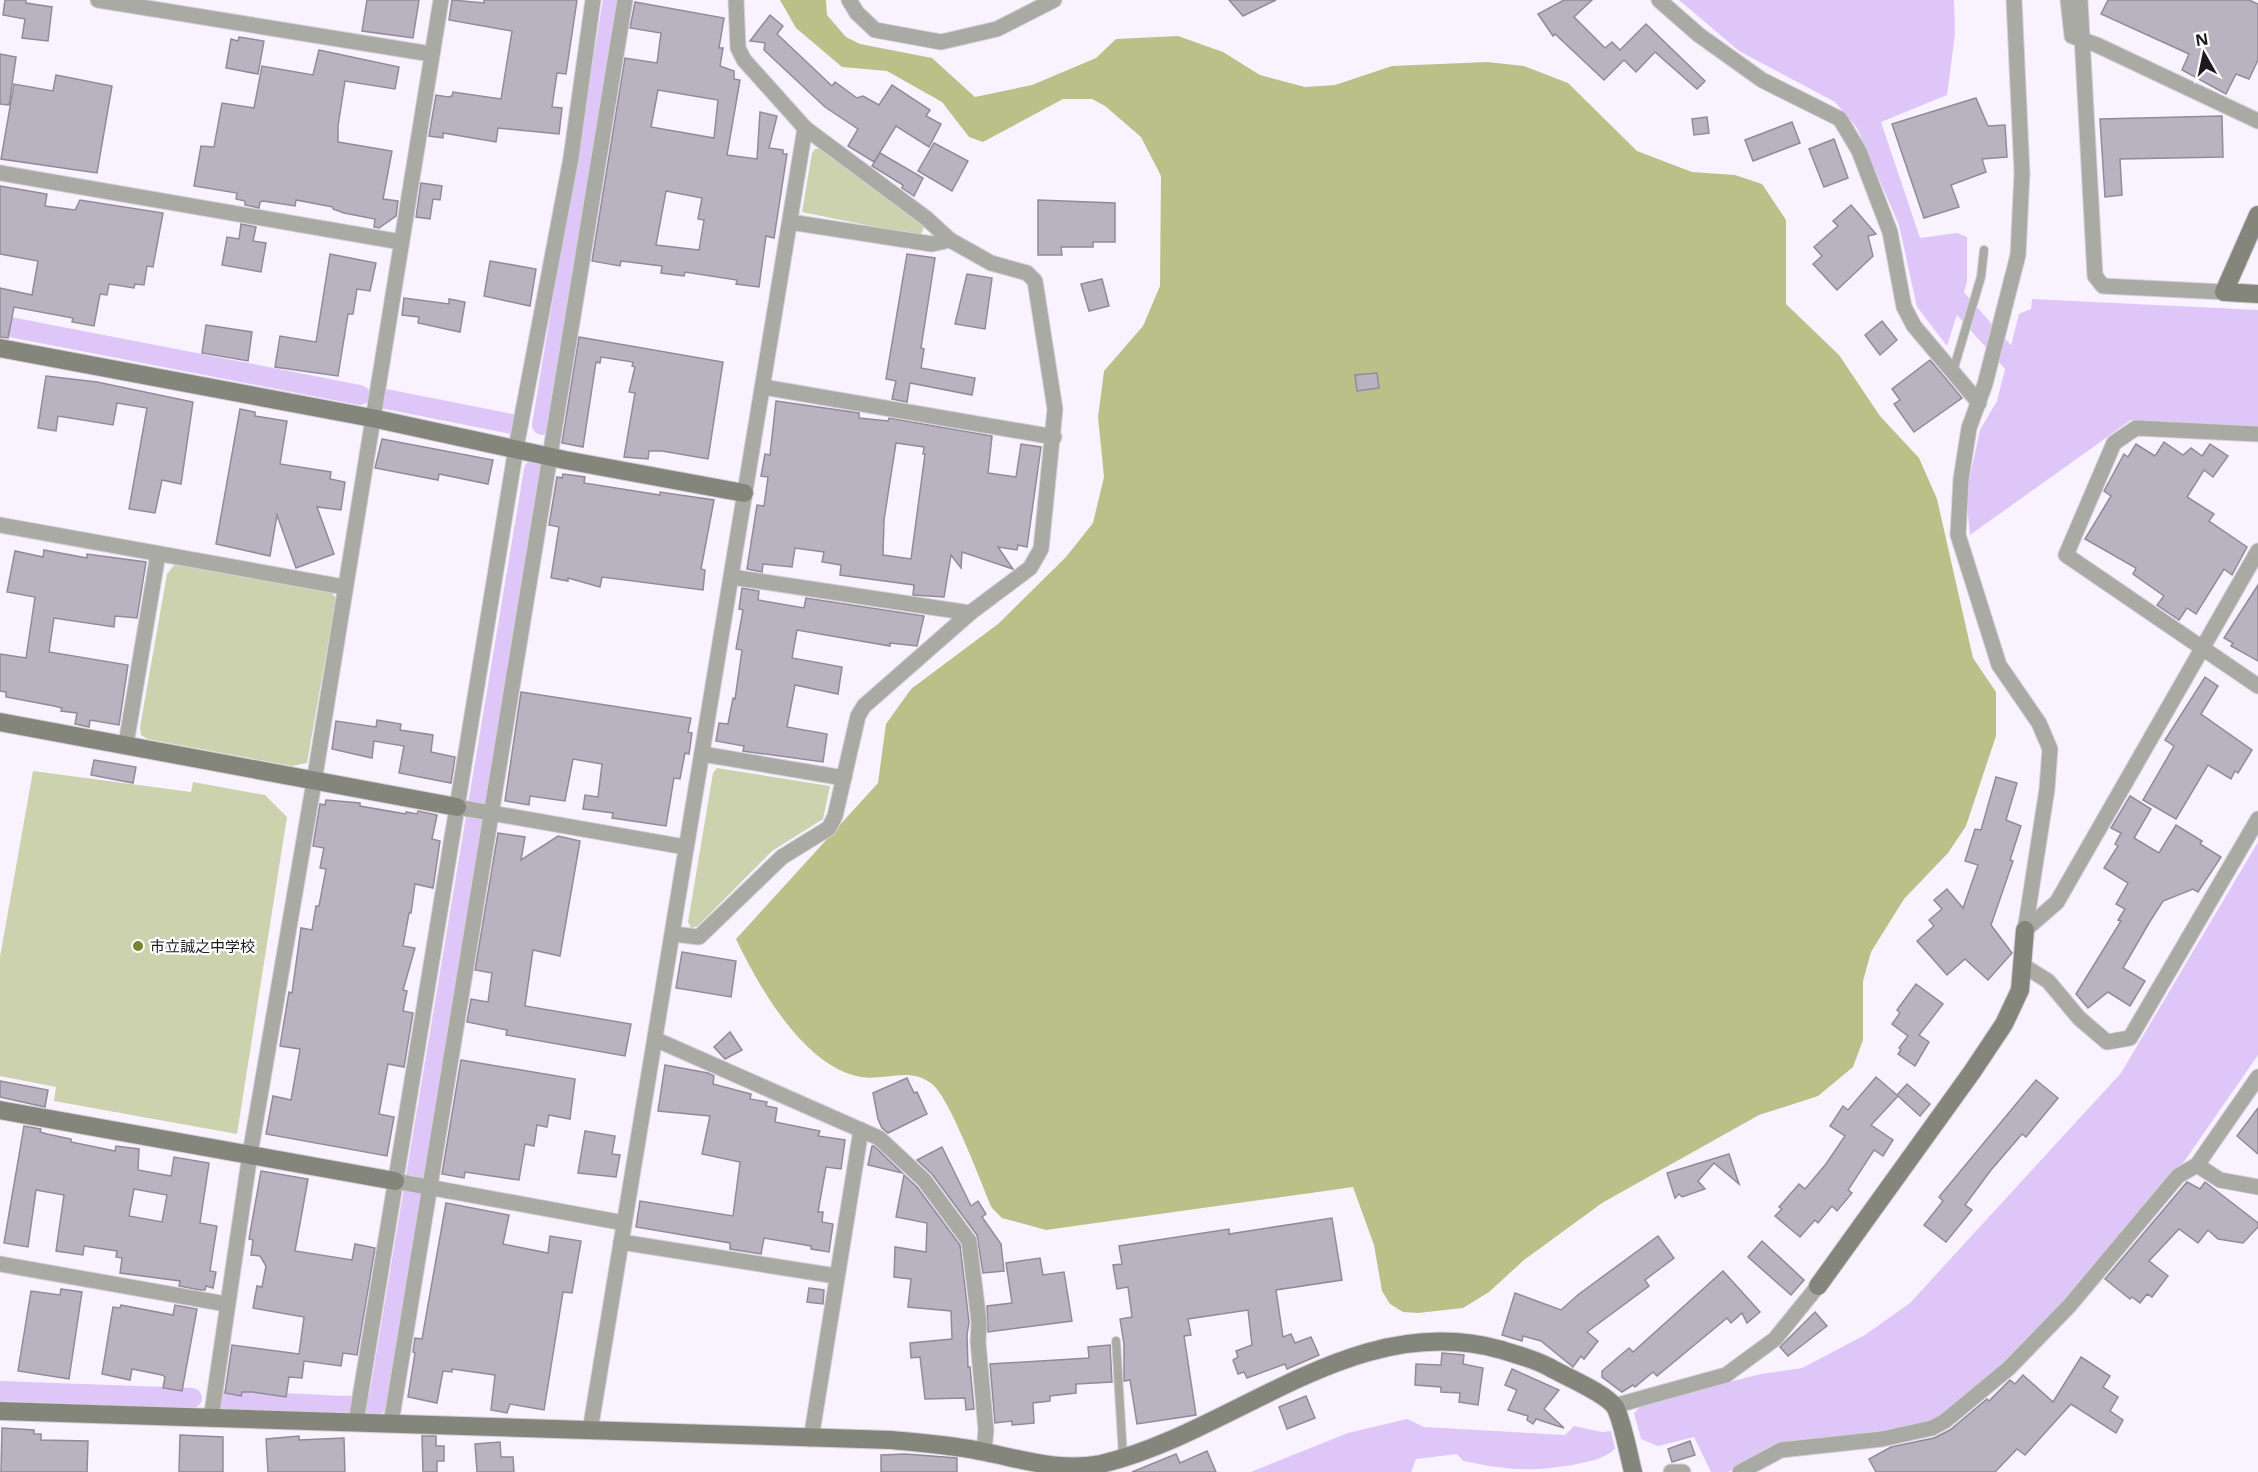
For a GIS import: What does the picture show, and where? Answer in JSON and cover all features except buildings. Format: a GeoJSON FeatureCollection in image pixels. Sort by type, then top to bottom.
{"type":"FeatureCollection","features":[{"type":"Feature","properties":{"kind":"street"},"geometry":{"type":"LineString","coordinates":[[98,0],[431,54]]}},
{"type":"Feature","properties":{"kind":"street"},"geometry":{"type":"LineString","coordinates":[[211,1419],[249,1154],[314,782],[344,586],[441,0]]}},
{"type":"Feature","properties":{"kind":"street"},"geometry":{"type":"LineString","coordinates":[[358,1410],[401,1181],[461,808],[571,158],[593,0]]}},
{"type":"Feature","properties":{"kind":"street"},"geometry":{"type":"LineString","coordinates":[[391,1424],[488,813],[625,0]]}},
{"type":"Feature","properties":{"kind":"street"},"geometry":{"type":"LineString","coordinates":[[673,934],[699,938],[782,856],[829,828],[835,816],[858,716],[864,706],[970,613],[1030,568],[1041,549],[1054,437],[1055,409],[1035,281],[1026,273],[991,263],[950,240],[926,218],[805,128],[744,60],[738,48],[736,0]]}},
{"type":"Feature","properties":{"kind":"street"},"geometry":{"type":"LineString","coordinates":[[849,0],[857,13],[875,30],[941,42],[998,29],[1054,0]]}},
{"type":"Feature","properties":{"kind":"street"},"geometry":{"type":"LineString","coordinates":[[1659,0],[1699,35],[1762,80],[1840,119],[1859,151],[1890,232],[1904,307],[1914,326],[1955,365],[1979,403]]}},
{"type":"Feature","properties":{"kind":"street"},"geometry":{"type":"LineString","coordinates":[[1614,1406],[1726,1375],[1775,1339],[1818,1286],[1991,1043],[2020,990],[2024,966],[2025,930],[2047,789],[2050,749],[2039,723],[1999,664],[1959,535],[1961,479],[1969,428],[1979,403],[2018,255],[2022,173],[2014,0]]}},
{"type":"Feature","properties":{"kind":"street"},"geometry":{"type":"LineString","coordinates":[[2068,0],[2072,36],[2097,45],[2258,121]]}},
{"type":"Feature","properties":{"kind":"street"},"geometry":{"type":"LineString","coordinates":[[2080,0],[2095,276],[2103,285],[2258,294]]}},
{"type":"Feature","properties":{"kind":"street"},"geometry":{"type":"LineString","coordinates":[[590,1431],[657,1040],[686,847],[805,128]]}},
{"type":"Feature","properties":{"kind":"street"},"geometry":{"type":"LineString","coordinates":[[0,173],[401,242]]}},
{"type":"Feature","properties":{"kind":"street"},"geometry":{"type":"LineString","coordinates":[[2224,292],[2258,215]]}},
{"type":"Feature","properties":{"kind":"street"},"geometry":{"type":"LineString","coordinates":[[790,222],[932,244],[950,240]]}},
{"type":"Feature","properties":{"kind":"street"},"geometry":{"type":"LineString","coordinates":[[0,348],[372,417],[549,454],[565,460],[744,493]]}},
{"type":"Feature","properties":{"kind":"street"},"geometry":{"type":"LineString","coordinates":[[763,387],[1054,437]]}},
{"type":"Feature","properties":{"kind":"street"},"geometry":{"type":"LineString","coordinates":[[2258,434],[2136,428],[2114,442],[2066,555],[2258,686]]}},
{"type":"Feature","properties":{"kind":"street"},"geometry":{"type":"LineString","coordinates":[[0,525],[344,586]]}},
{"type":"Feature","properties":{"kind":"street"},"geometry":{"type":"LineString","coordinates":[[2025,930],[2056,902],[2258,551]]}},
{"type":"Feature","properties":{"kind":"street"},"geometry":{"type":"LineString","coordinates":[[126,744],[158,554]]}},
{"type":"Feature","properties":{"kind":"street"},"geometry":{"type":"LineString","coordinates":[[732,577],[970,613]]}},
{"type":"Feature","properties":{"kind":"street"},"geometry":{"type":"LineString","coordinates":[[0,722],[126,744],[314,782],[686,847]]}},
{"type":"Feature","properties":{"kind":"street"},"geometry":{"type":"LineString","coordinates":[[702,754],[844,778]]}},
{"type":"Feature","properties":{"kind":"street"},"geometry":{"type":"LineString","coordinates":[[2024,966],[2048,981],[2079,1018],[2107,1042],[2130,1038],[2258,819]]}},
{"type":"Feature","properties":{"kind":"street"},"geometry":{"type":"LineString","coordinates":[[657,1040],[879,1138],[924,1180],[969,1241],[980,1322],[978,1342],[986,1430],[984,1451]]}},
{"type":"Feature","properties":{"kind":"street"},"geometry":{"type":"LineString","coordinates":[[1740,1472],[1781,1450],[1882,1439],[1932,1428],[1945,1421],[2009,1368],[2070,1305],[2178,1176],[2197,1165],[2258,1077]]}},
{"type":"Feature","properties":{"kind":"street"},"geometry":{"type":"LineString","coordinates":[[0,1110],[624,1223]]}},
{"type":"Feature","properties":{"kind":"street"},"geometry":{"type":"LineString","coordinates":[[811,1439],[861,1130]]}},
{"type":"Feature","properties":{"kind":"street"},"geometry":{"type":"LineString","coordinates":[[2197,1165],[2220,1180],[2258,1187]]}},
{"type":"Feature","properties":{"kind":"street"},"geometry":{"type":"LineString","coordinates":[[621,1242],[836,1276]]}},
{"type":"Feature","properties":{"kind":"street"},"geometry":{"type":"LineString","coordinates":[[0,1264],[226,1304]]}},
{"type":"Feature","properties":{"kind":"street"},"geometry":{"type":"LineString","coordinates":[[0,1411],[211,1419],[358,1410],[391,1424],[891,1440],[984,1451],[1047,1469],[1074,1469],[1148,1452],[1310,1372],[1381,1348],[1428,1341],[1477,1343],[1535,1360],[1601,1396],[1614,1406],[1628,1472]]}},
{"type":"Feature","properties":{"kind":"street"},"geometry":{"type":"LineString","coordinates":[[1671,1472],[1683,1472]]}},
{"type":"Feature","properties":{"kind":"lane"},"geometry":{"type":"LineString","coordinates":[[1955,365],[1981,278],[1984,250]]}},
{"type":"Feature","properties":{"kind":"lane"},"geometry":{"type":"LineString","coordinates":[[1116,1341],[1123,1458]]}},
{"type":"Feature","properties":{"kind":"green space"},"geometry":{"type":"Polygon","coordinates":[[[780,0],[826,0],[827,15],[846,37],[860,44],[932,58],[975,97],[1032,85],[1096,58],[1116,39],[1178,36],[1223,52],[1260,75],[1305,87],[1335,85],[1392,66],[1487,62],[1524,66],[1568,83],[1637,151],[1692,172],[1735,175],[1762,184],[1786,220],[1786,304],[1839,355],[1880,416],[1919,458],[1937,499],[1973,658],[1996,692],[1996,736],[1966,826],[1948,853],[1904,899],[1871,952],[1863,981],[1863,1040],[1853,1067],[1818,1096],[1759,1115],[1602,1203],[1524,1260],[1489,1292],[1463,1308],[1418,1313],[1403,1312],[1390,1304],[1382,1291],[1374,1245],[1353,1187],[1046,1230],[1002,1218],[992,1208],[956,1123],[932,1084],[924,1079],[906,1075],[861,1077],[840,1070],[802,1042],[771,1001],[736,939],[878,783],[886,724],[911,689],[998,624],[1066,557],[1093,523],[1104,477],[1098,417],[1104,371],[1143,326],[1160,286],[1161,176],[1141,137],[1105,106],[1092,99],[1063,99],[983,142],[969,137],[942,102],[887,71],[842,67],[796,28],[780,0]]]}},
{"type":"Feature","properties":{"kind":"green space"},"geometry":{"type":"Polygon","coordinates":[[[821,148],[925,225],[920,236],[802,212],[812,153],[815,149],[821,148]]]}},
{"type":"Feature","properties":{"kind":"green space"},"geometry":{"type":"Polygon","coordinates":[[[175,564],[331,592],[336,598],[307,763],[292,766],[147,739],[141,735],[140,727],[167,574],[175,564]]]}},
{"type":"Feature","properties":{"kind":"green space"},"geometry":{"type":"Polygon","coordinates":[[[717,768],[830,786],[823,819],[772,851],[698,926],[691,928],[688,922],[713,773],[717,768]]]}},
{"type":"Feature","properties":{"kind":"green space","name":"市立誠之中学校"},"geometry":{"type":"Polygon","coordinates":[[[33,771],[191,792],[193,782],[265,795],[287,817],[237,1134],[54,1101],[56,1087],[0,1076],[0,957],[33,771]]]}},
{"type":"Feature","properties":{"kind":"shaded area"},"geometry":{"type":"Polygon","coordinates":[[[1679,0],[1954,0],[1955,34],[1947,95],[1881,122],[1920,238],[1957,233],[1967,237],[1967,282],[1947,346],[1917,307],[1899,225],[1857,128],[1835,102],[1739,51],[1679,0]]]}},
{"type":"Feature","properties":{"kind":"shaded area"},"geometry":{"type":"Polygon","coordinates":[[[2032,299],[2258,310],[2258,426],[2131,420],[1970,535],[1966,494],[1980,430],[1997,401],[2019,314],[2031,309],[2032,299]]]}},
{"type":"Feature","properties":{"kind":"shaded area"},"geometry":{"type":"Polygon","coordinates":[[[2258,842],[2258,1055],[2181,1166],[2053,1313],[1998,1370],[1931,1424],[1770,1446],[1728,1472],[1711,1472],[1694,1437],[1658,1446],[1641,1439],[1634,1413],[1644,1403],[1761,1374],[1802,1368],[1865,1335],[1910,1303],[2121,1073],[2258,842]]]}},
{"type":"Feature","properties":{"kind":"shaded area"},"geometry":{"type":"Polygon","coordinates":[[[1407,1419],[1424,1427],[1565,1435],[1574,1426],[1602,1432],[1611,1431],[1615,1449],[1605,1456],[1590,1461],[1543,1469],[1505,1468],[1479,1464],[1463,1461],[1457,1454],[1416,1459],[1411,1472],[1251,1472],[1348,1433],[1407,1419]]]}},
{"type":"Feature","properties":{"kind":"waterway"},"geometry":{"type":"LineString","coordinates":[[542,425],[613,0]]}},
{"type":"Feature","properties":{"kind":"waterway"},"geometry":{"type":"LineString","coordinates":[[1942,283],[2023,374],[2027,375]]}},
{"type":"Feature","properties":{"kind":"waterway"},"geometry":{"type":"LineString","coordinates":[[0,325],[360,395]]}},
{"type":"Feature","properties":{"kind":"waterway"},"geometry":{"type":"LineString","coordinates":[[386,399],[512,424]]}},
{"type":"Feature","properties":{"kind":"waterway"},"geometry":{"type":"LineString","coordinates":[[226,1400],[343,1406],[378,1404],[534,470]]}},
{"type":"Feature","properties":{"kind":"waterway"},"geometry":{"type":"LineString","coordinates":[[0,1391],[192,1398]]}},
{"type":"Feature","properties":{"kind":"place","name":"市立誠之中学校"},"geometry":{"type":"Point","coordinates":[138,946]}}]}
